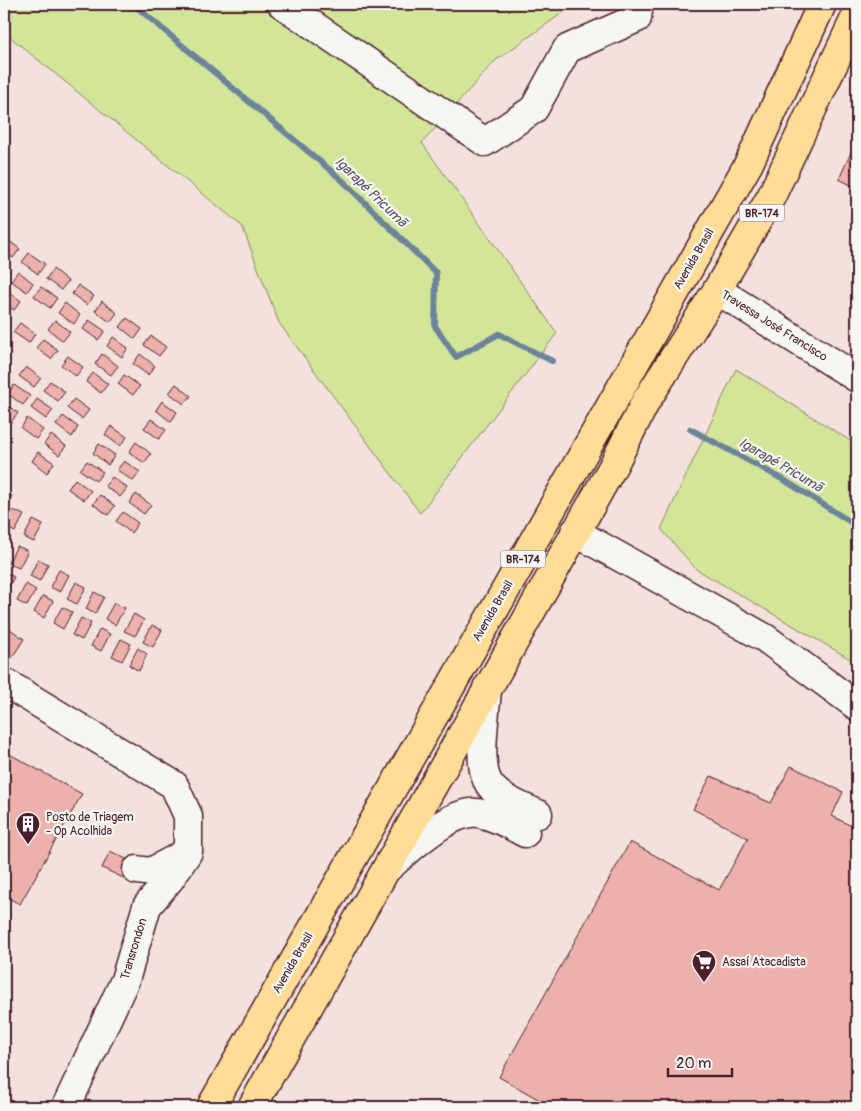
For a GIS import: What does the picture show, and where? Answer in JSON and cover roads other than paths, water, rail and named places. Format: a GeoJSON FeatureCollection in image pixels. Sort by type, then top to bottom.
{"type":"FeatureCollection","features":[{"type":"Feature","properties":{"kind":"highway","name":"Avenida Brasil"},"geometry":{"type":"LineString","coordinates":[[211,1107],[749,162],[822,4]]}},
{"type":"Feature","properties":{"kind":"highway","name":"BR-174"},"geometry":{"type":"LineString","coordinates":[[252,1107],[612,468],[646,401],[717,290],[771,197],[857,14]]}},
{"type":"Feature","properties":{"kind":"street"},"geometry":{"type":"LineString","coordinates":[[282,4],[485,142],[534,109],[567,49],[637,18],[639,4]]}},
{"type":"Feature","properties":{"kind":"street","name":"Travessa José Francisco"},"geometry":{"type":"LineString","coordinates":[[717,290],[857,378]]}},
{"type":"Feature","properties":{"kind":"street"},"geometry":{"type":"LineString","coordinates":[[575,532],[765,638],[857,706]]}},
{"type":"Feature","properties":{"kind":"street"},"geometry":{"type":"LineString","coordinates":[[4,682],[174,785],[188,816],[188,852],[151,872],[138,870]]}},
{"type":"Feature","properties":{"kind":"street"},"geometry":{"type":"LineString","coordinates":[[384,871],[417,842],[453,818],[476,813],[504,822],[531,824],[487,781],[483,759],[487,688]]}},
{"type":"Feature","properties":{"kind":"street","name":"Transrondon"},"geometry":{"type":"LineString","coordinates":[[66,1107],[125,980],[147,906],[170,879],[188,852]]}},
{"type":"Feature","properties":{"kind":"waterway","name":"Igarapé Pricumã"},"geometry":{"type":"LineString","coordinates":[[133,4],[342,180],[436,273],[435,326],[456,357],[499,334],[552,361]]}},
{"type":"Feature","properties":{"kind":"waterway","name":"Igarapé Pricumã"},"geometry":{"type":"LineString","coordinates":[[690,429],[784,480],[857,526]]}},
{"type":"Feature","properties":{"kind":"place","name":"Posto de Triagem - Op Acolhida"},"geometry":{"type":"Point","coordinates":[28,845]}},
{"type":"Feature","properties":{"kind":"place","name":"Assaí Atacadista"},"geometry":{"type":"Point","coordinates":[704,983]}}]}
